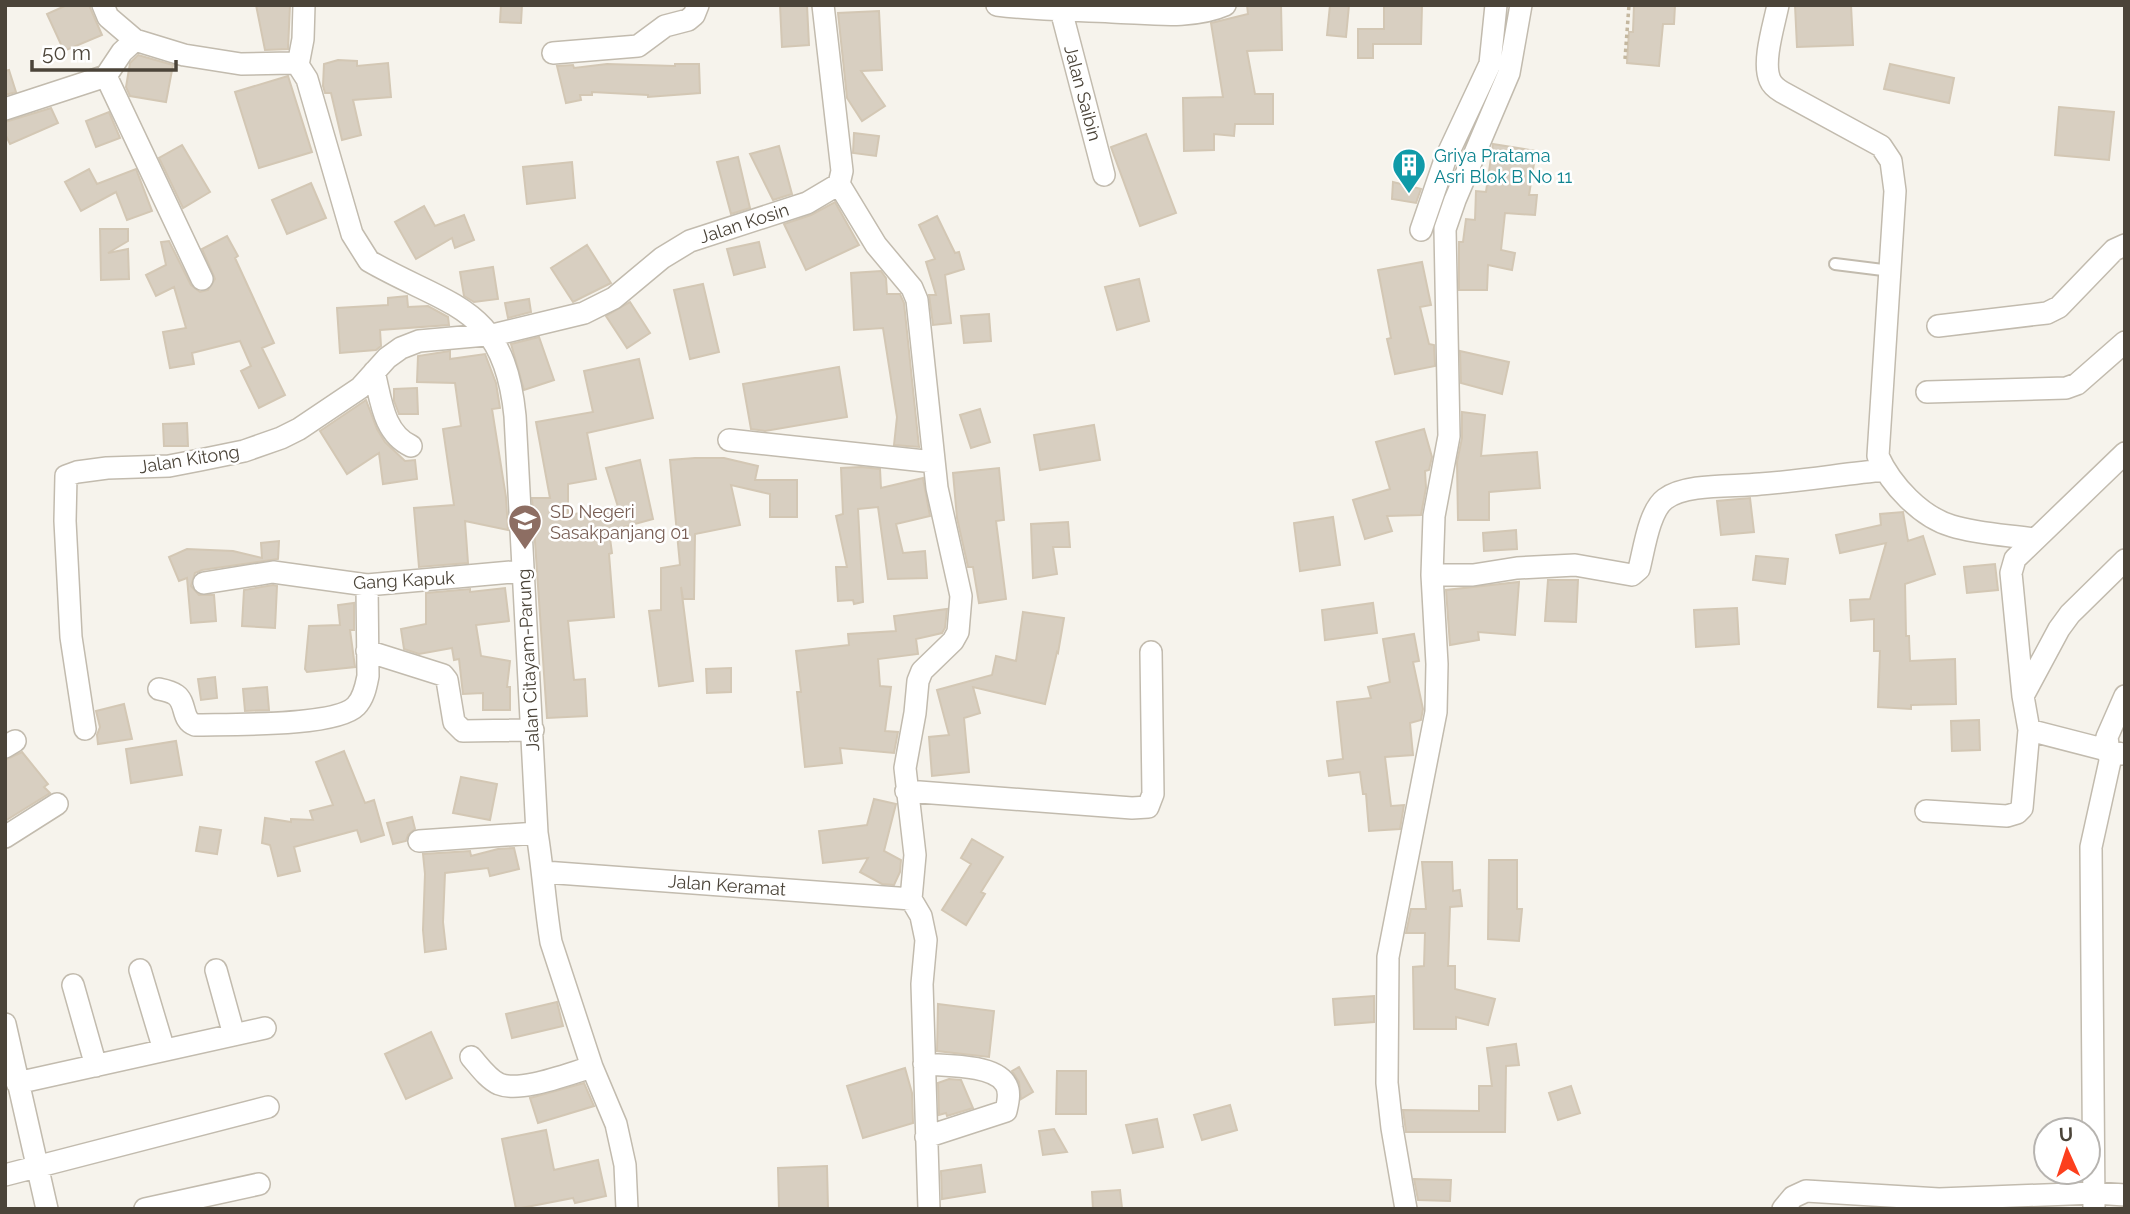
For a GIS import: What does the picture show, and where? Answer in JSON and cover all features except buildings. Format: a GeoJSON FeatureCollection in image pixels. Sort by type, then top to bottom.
{"type":"FeatureCollection","features":[{"type":"Feature","properties":{"kind":"street"},"geometry":{"type":"LineString","coordinates":[[103,5],[108,17],[135,40],[201,60],[298,65],[303,39],[304,5]]}},
{"type":"Feature","properties":{"kind":"street"},"geometry":{"type":"LineString","coordinates":[[553,53],[638,46],[665,26],[688,20],[694,15],[698,5]]}},
{"type":"Feature","properties":{"kind":"street"},"geometry":{"type":"LineString","coordinates":[[823,5],[842,171],[839,184],[876,245],[912,288],[918,300],[937,488],[961,596],[958,632],[922,671],[918,681],[905,768],[915,855],[911,899],[921,916],[926,940],[922,984],[929,1209]]}},
{"type":"Feature","properties":{"kind":"street"},"geometry":{"type":"LineString","coordinates":[[998,5],[1170,14],[1209,10],[1225,5]]}},
{"type":"Feature","properties":{"kind":"street"},"geometry":{"type":"LineString","coordinates":[[1421,230],[1445,160],[1490,64],[1496,5]]}},
{"type":"Feature","properties":{"kind":"street"},"geometry":{"type":"LineString","coordinates":[[1406,1209],[1387,1083],[1388,957],[1436,712],[1437,664],[1432,575],[1434,516],[1449,436],[1445,229],[1505,84],[1521,5]]}},
{"type":"Feature","properties":{"kind":"street"},"geometry":{"type":"LineString","coordinates":[[1778,5],[1768,55],[1767,71],[1770,83],[1881,146],[1891,161],[1895,191],[1878,444],[1878,456],[1884,470],[1916,505],[1939,520],[1952,526],[2034,540]]}},
{"type":"Feature","properties":{"kind":"street","name":"Jalan Saibin"},"geometry":{"type":"LineString","coordinates":[[1061,10],[1104,176]]}},
{"type":"Feature","properties":{"kind":"street"},"geometry":{"type":"LineString","coordinates":[[5,109],[106,76],[117,58],[135,40]]}},
{"type":"Feature","properties":{"kind":"street","name":"Jalan Citayam-Parung"},"geometry":{"type":"LineString","coordinates":[[298,65],[307,79],[352,234],[360,248],[369,261],[456,305],[495,343],[512,386],[537,833],[551,942],[592,1067],[616,1124],[627,1179],[627,1209]]}},
{"type":"Feature","properties":{"kind":"street"},"geometry":{"type":"LineString","coordinates":[[106,76],[202,279]]}},
{"type":"Feature","properties":{"kind":"street","name":"Jalan Kosin"},"geometry":{"type":"LineString","coordinates":[[489,335],[584,313],[601,306],[662,258],[690,241],[807,202],[839,184]]}},
{"type":"Feature","properties":{"kind":"street"},"geometry":{"type":"LineString","coordinates":[[1938,326],[2047,313],[2059,307],[2114,250],[2125,245]]}},
{"type":"Feature","properties":{"kind":"street","name":"Jalan Kitong"},"geometry":{"type":"LineString","coordinates":[[85,729],[71,637],[65,521],[66,476],[107,468],[169,466],[244,451],[299,429],[360,388],[387,358],[401,348],[419,341],[489,335]]}},
{"type":"Feature","properties":{"kind":"street"},"geometry":{"type":"LineString","coordinates":[[1927,392],[2066,388],[2077,384],[2125,342]]}},
{"type":"Feature","properties":{"kind":"street"},"geometry":{"type":"LineString","coordinates":[[374,372],[388,425],[402,442],[411,446]]}},
{"type":"Feature","properties":{"kind":"street"},"geometry":{"type":"LineString","coordinates":[[729,440],[934,462]]}},
{"type":"Feature","properties":{"kind":"street"},"geometry":{"type":"LineString","coordinates":[[1926,811],[2007,816],[2022,808],[2029,730],[2011,573],[2015,559],[2125,453]]}},
{"type":"Feature","properties":{"kind":"street"},"geometry":{"type":"LineString","coordinates":[[1432,575],[1473,575],[1517,568],[1575,565],[1632,575],[1639,569],[1655,509],[1676,493],[1884,470]]}},
{"type":"Feature","properties":{"kind":"street"},"geometry":{"type":"LineString","coordinates":[[2023,696],[2070,614],[2125,560]]}},
{"type":"Feature","properties":{"kind":"street","name":"Gang Kapuk"},"geometry":{"type":"LineString","coordinates":[[204,583],[273,572],[367,585],[523,571]]}},
{"type":"Feature","properties":{"kind":"street"},"geometry":{"type":"LineString","coordinates":[[159,689],[175,694],[180,699],[187,719],[195,725],[306,721],[333,716],[355,707],[366,689],[367,585]]}},
{"type":"Feature","properties":{"kind":"street"},"geometry":{"type":"LineString","coordinates":[[367,652],[443,675],[447,680],[454,722],[463,731],[533,730]]}},
{"type":"Feature","properties":{"kind":"street"},"geometry":{"type":"LineString","coordinates":[[906,791],[1148,807],[1153,794],[1152,652]]}},
{"type":"Feature","properties":{"kind":"street"},"geometry":{"type":"LineString","coordinates":[[2118,753],[2107,737],[2125,696]]}},
{"type":"Feature","properties":{"kind":"street"},"geometry":{"type":"LineString","coordinates":[[2029,730],[2118,753]]}},
{"type":"Feature","properties":{"kind":"street"},"geometry":{"type":"LineString","coordinates":[[2095,1201],[2091,847],[2110,761],[2118,753]]}},
{"type":"Feature","properties":{"kind":"street"},"geometry":{"type":"LineString","coordinates":[[5,837],[57,804]]}},
{"type":"Feature","properties":{"kind":"street"},"geometry":{"type":"LineString","coordinates":[[419,841],[537,833]]}},
{"type":"Feature","properties":{"kind":"street","name":"Jalan Keramat"},"geometry":{"type":"LineString","coordinates":[[544,872],[911,899]]}},
{"type":"Feature","properties":{"kind":"street"},"geometry":{"type":"LineString","coordinates":[[140,970],[164,1050]]}},
{"type":"Feature","properties":{"kind":"street"},"geometry":{"type":"LineString","coordinates":[[216,971],[234,1035]]}},
{"type":"Feature","properties":{"kind":"street"},"geometry":{"type":"LineString","coordinates":[[73,985],[96,1066]]}},
{"type":"Feature","properties":{"kind":"street"},"geometry":{"type":"LineString","coordinates":[[5,1024],[47,1209]]}},
{"type":"Feature","properties":{"kind":"street"},"geometry":{"type":"LineString","coordinates":[[17,1083],[265,1028]]}},
{"type":"Feature","properties":{"kind":"street"},"geometry":{"type":"LineString","coordinates":[[471,1057],[500,1084],[514,1086],[592,1067]]}},
{"type":"Feature","properties":{"kind":"street"},"geometry":{"type":"LineString","coordinates":[[924,1064],[990,1072],[1006,1084],[1009,1098],[1006,1111],[926,1137]]}},
{"type":"Feature","properties":{"kind":"street"},"geometry":{"type":"LineString","coordinates":[[5,1175],[35,1165],[268,1107]]}},
{"type":"Feature","properties":{"kind":"street"},"geometry":{"type":"LineString","coordinates":[[145,1209],[259,1184]]}},
{"type":"Feature","properties":{"kind":"street"},"geometry":{"type":"LineString","coordinates":[[1783,1209],[1793,1197],[1806,1191],[1939,1204],[2095,1201],[2125,1195]]}},
{"type":"Feature","properties":{"kind":"lane"},"geometry":{"type":"LineString","coordinates":[[1835,264],[1891,271]]}},
{"type":"Feature","properties":{"kind":"path"},"geometry":{"type":"LineString","coordinates":[[1625,59],[1629,5]]}},
{"type":"Feature","properties":{"kind":"place","name":"Griya Pratama Asri Blok B No 11"},"geometry":{"type":"Point","coordinates":[1409,195]}},
{"type":"Feature","properties":{"kind":"place","name":"SD Negeri Sasakpanjang 01"},"geometry":{"type":"Point","coordinates":[525,551]}}]}
